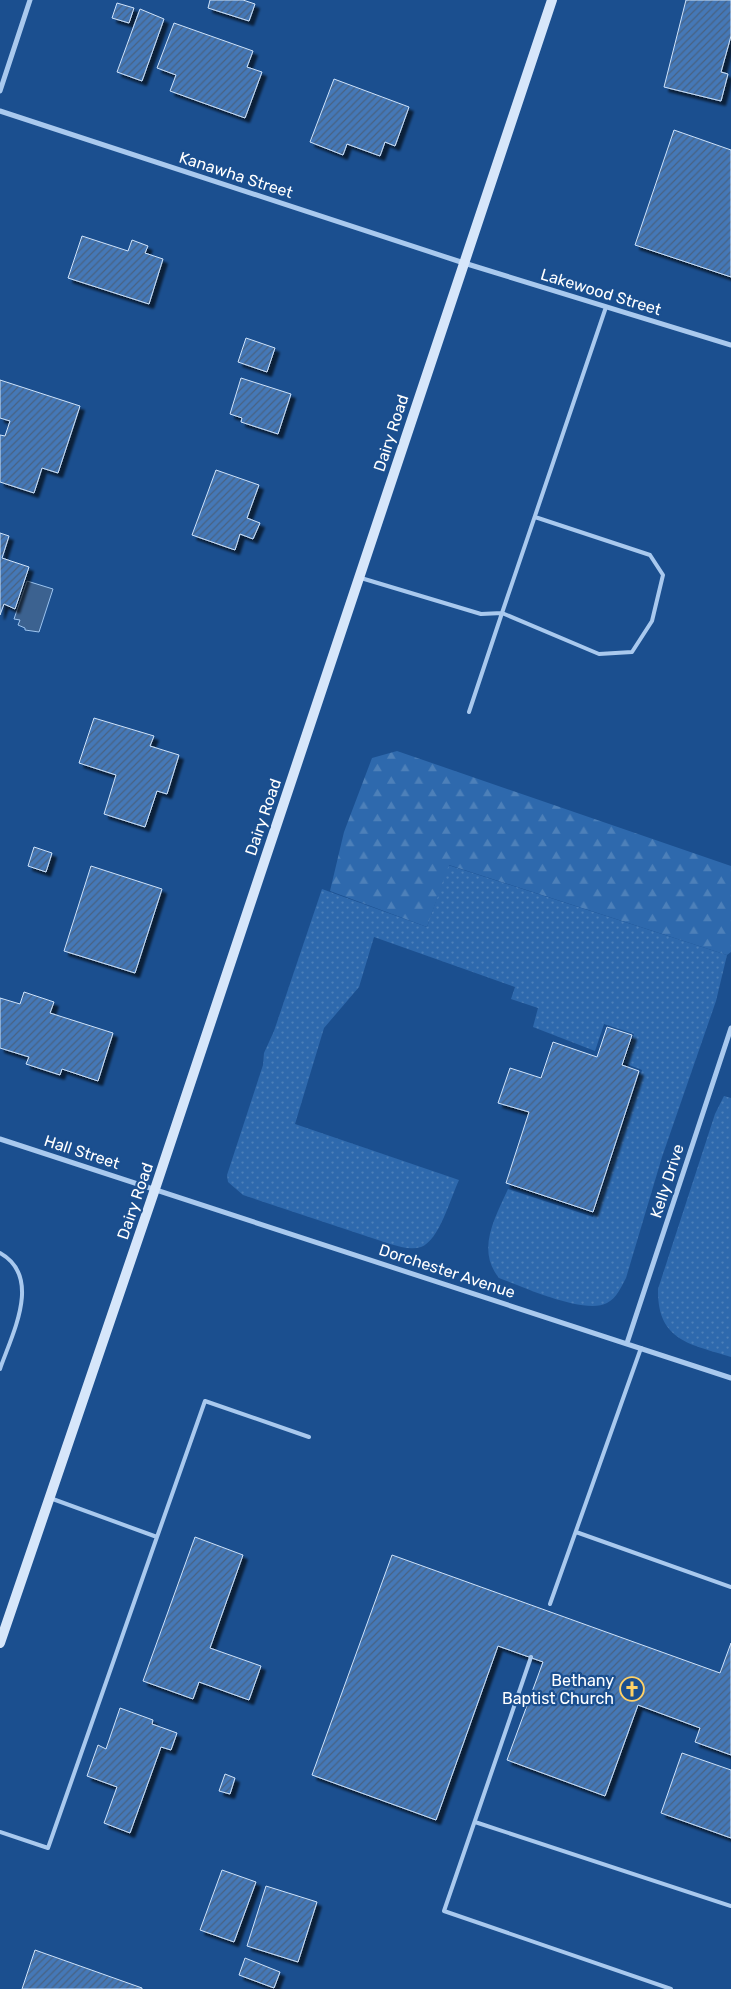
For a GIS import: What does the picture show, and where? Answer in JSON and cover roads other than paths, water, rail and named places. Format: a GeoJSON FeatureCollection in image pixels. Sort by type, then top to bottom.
{"type":"FeatureCollection","features":[{"type":"Feature","properties":{"kind":"street"},"geometry":{"type":"LineString","coordinates":[[0,92],[30,0]]}},
{"type":"Feature","properties":{"kind":"street","name":"Dairy Road"},"geometry":{"type":"LineString","coordinates":[[0,1643],[155,1189],[552,0]]}},
{"type":"Feature","properties":{"kind":"street","name":"Kanawha Street"},"geometry":{"type":"LineString","coordinates":[[0,112],[464,263]]}},
{"type":"Feature","properties":{"kind":"street","name":"Lakewood Street"},"geometry":{"type":"LineString","coordinates":[[464,263],[731,345]]}},
{"type":"Feature","properties":{"kind":"street","name":"Kelly Drive"},"geometry":{"type":"LineString","coordinates":[[627,1343],[731,1028]]}},
{"type":"Feature","properties":{"kind":"street","name":"Hall Street"},"geometry":{"type":"LineString","coordinates":[[0,1139],[155,1189]]}},
{"type":"Feature","properties":{"kind":"street","name":"Dorchester Avenue"},"geometry":{"type":"LineString","coordinates":[[155,1189],[731,1378]]}},
{"type":"Feature","properties":{"kind":"lane"},"geometry":{"type":"LineString","coordinates":[[469,712],[606,306]]}},
{"type":"Feature","properties":{"kind":"lane"},"geometry":{"type":"LineString","coordinates":[[359,578],[481,614],[502,613],[599,654],[632,652],[652,621],[663,575],[650,554],[535,517]]}},
{"type":"Feature","properties":{"kind":"lane"},"geometry":{"type":"LineString","coordinates":[[0,1253],[12,1259],[19,1273],[22,1280],[23,1302],[0,1369]]}},
{"type":"Feature","properties":{"kind":"lane"},"geometry":{"type":"LineString","coordinates":[[550,1604],[641,1348]]}},
{"type":"Feature","properties":{"kind":"lane"},"geometry":{"type":"LineString","coordinates":[[0,1832],[48,1848],[205,1401],[309,1437]]}},
{"type":"Feature","properties":{"kind":"lane"},"geometry":{"type":"LineString","coordinates":[[50,1498],[157,1537]]}},
{"type":"Feature","properties":{"kind":"lane"},"geometry":{"type":"LineString","coordinates":[[576,1532],[731,1587]]}},
{"type":"Feature","properties":{"kind":"lane"},"geometry":{"type":"LineString","coordinates":[[532,1657],[444,1911],[671,1989]]}},
{"type":"Feature","properties":{"kind":"lane"},"geometry":{"type":"LineString","coordinates":[[475,1822],[731,1906]]}},
{"type":"Feature","properties":{"kind":"place","name":"Bethany Baptist Church"},"geometry":{"type":"Point","coordinates":[632,1689]}}]}
